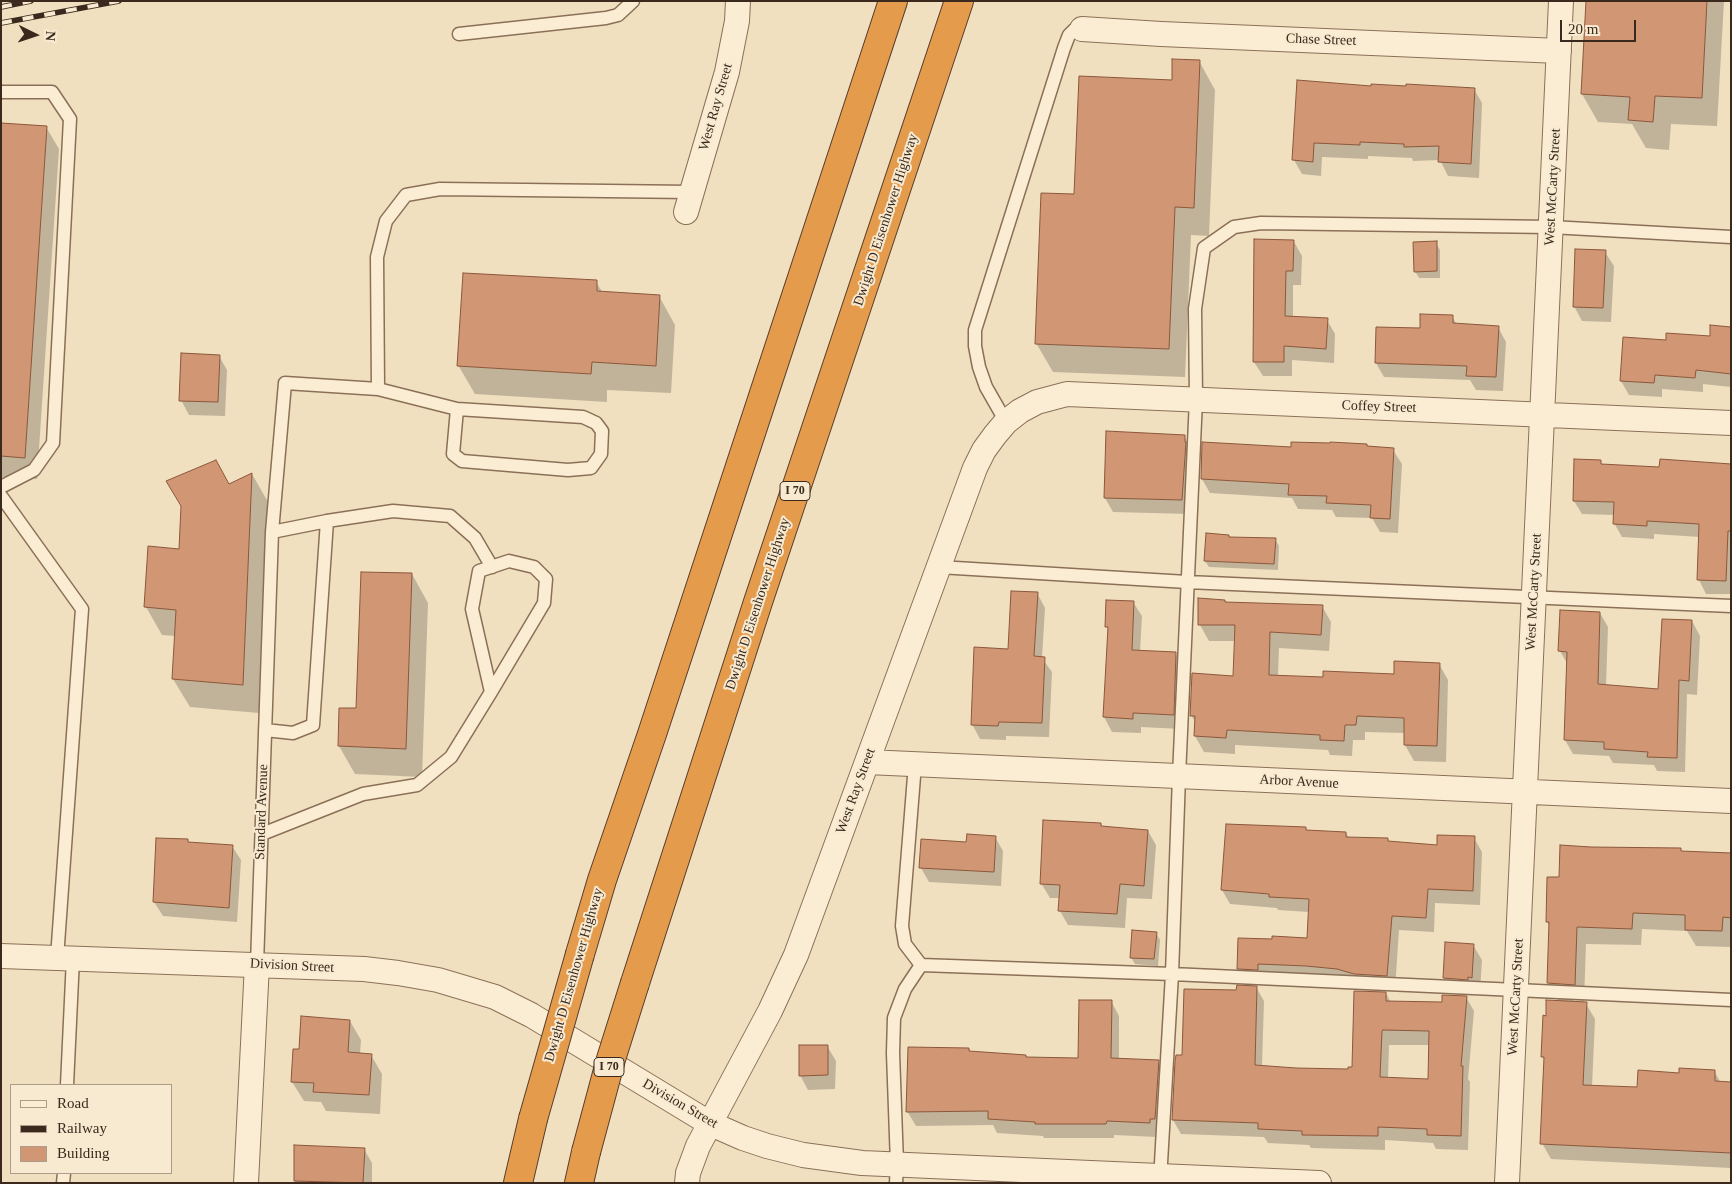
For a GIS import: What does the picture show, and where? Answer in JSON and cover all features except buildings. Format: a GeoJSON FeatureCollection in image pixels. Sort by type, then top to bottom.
{"type":"FeatureCollection","features":[{"type":"Feature","properties":{"kind":"highway","name":"Dwight D Eisenhower Highway"},"geometry":{"type":"LineString","coordinates":[[518,1183],[533,1119],[602,880],[655,726],[893,1]]}},
{"type":"Feature","properties":{"kind":"highway","name":"Dwight D Eisenhower Highway"},"geometry":{"type":"LineString","coordinates":[[579,1183],[586,1152],[635,982],[755,612],[959,1]]}},
{"type":"Feature","properties":{"kind":"street","name":"West Ray Street"},"geometry":{"type":"LineString","coordinates":[[688,202],[727,72],[738,1]]}},
{"type":"Feature","properties":{"kind":"street","name":"West McCarty Street"},"geometry":{"type":"LineString","coordinates":[[1508,1183],[1561,1]]}},
{"type":"Feature","properties":{"kind":"street","name":"Chase Street"},"geometry":{"type":"LineString","coordinates":[[1082,28],[1160,34],[1559,51]]}},
{"type":"Feature","properties":{"kind":"street","name":"Coffey Street"},"geometry":{"type":"LineString","coordinates":[[1029,407],[1037,402],[1067,394],[1731,423]]}},
{"type":"Feature","properties":{"kind":"street","name":"West Ray Street"},"geometry":{"type":"LineString","coordinates":[[687,1183],[688,1173],[709,1123],[747,1056],[786,978],[975,468],[984,450],[1006,422],[1020,411],[1029,407]]}},
{"type":"Feature","properties":{"kind":"street","name":"Arbor Avenue"},"geometry":{"type":"LineString","coordinates":[[867,762],[1731,801]]}},
{"type":"Feature","properties":{"kind":"street","name":"Division Street"},"geometry":{"type":"LineString","coordinates":[[1,956],[382,970],[438,980],[478,991],[532,1015],[709,1123],[743,1138],[797,1154],[897,1173],[1319,1183]]}},
{"type":"Feature","properties":{"kind":"street","name":"Standard Avenue"},"geometry":{"type":"LineString","coordinates":[[246,1183],[257,964]]}},
{"type":"Feature","properties":{"kind":"lane"},"geometry":{"type":"LineString","coordinates":[[459,34],[606,18],[618,15],[633,1]]}},
{"type":"Feature","properties":{"kind":"lane"},"geometry":{"type":"LineString","coordinates":[[1006,422],[986,387],[979,367],[975,346],[975,330],[1064,48],[1069,34],[1074,30],[1082,28]]}},
{"type":"Feature","properties":{"kind":"lane"},"geometry":{"type":"LineString","coordinates":[[1,92],[52,92],[70,119],[53,443],[34,470],[1,487]]}},
{"type":"Feature","properties":{"kind":"lane"},"geometry":{"type":"LineString","coordinates":[[457,409],[454,454],[462,460],[568,470],[591,468],[601,454],[602,431],[596,423],[584,417],[457,409],[378,389],[377,257],[386,221],[406,195],[440,189],[688,202]]}},
{"type":"Feature","properties":{"kind":"lane"},"geometry":{"type":"LineString","coordinates":[[1160,1179],[1172,974],[1178,776],[1196,399],[1195,310],[1204,248],[1234,227],[1261,223],[1551,228],[1731,237]]}},
{"type":"Feature","properties":{"kind":"lane","name":"Standard Avenue"},"geometry":{"type":"LineString","coordinates":[[257,964],[272,532],[286,383],[378,389]]}},
{"type":"Feature","properties":{"kind":"lane"},"geometry":{"type":"LineString","coordinates":[[1,496],[82,609],[65,958],[68,1084]]}},
{"type":"Feature","properties":{"kind":"lane"},"geometry":{"type":"LineString","coordinates":[[272,532],[327,520],[393,511],[450,516],[475,538],[492,566]]}},
{"type":"Feature","properties":{"kind":"lane"},"geometry":{"type":"LineString","coordinates":[[265,730],[293,733],[313,725],[327,520]]}},
{"type":"Feature","properties":{"kind":"lane"},"geometry":{"type":"LineString","coordinates":[[262,834],[363,794],[417,785],[452,757],[491,692],[544,603],[546,579],[534,566],[509,560],[479,571],[472,609],[491,692]]}},
{"type":"Feature","properties":{"kind":"lane"},"geometry":{"type":"LineString","coordinates":[[939,566],[1187,582],[1731,606]]}},
{"type":"Feature","properties":{"kind":"lane"},"geometry":{"type":"LineString","coordinates":[[915,764],[902,926],[905,944],[921,965]]}},
{"type":"Feature","properties":{"kind":"lane"},"geometry":{"type":"LineString","coordinates":[[921,965],[1172,974],[1731,1000]]}},
{"type":"Feature","properties":{"kind":"lane"},"geometry":{"type":"LineString","coordinates":[[897,1173],[893,1053],[894,1018],[905,989],[921,965]]}},
{"type":"Feature","properties":{"kind":"railway"},"geometry":{"type":"LineString","coordinates":[[1,7],[31,1]]}},
{"type":"Feature","properties":{"kind":"railway"},"geometry":{"type":"LineString","coordinates":[[1,23],[119,1]]}}]}
